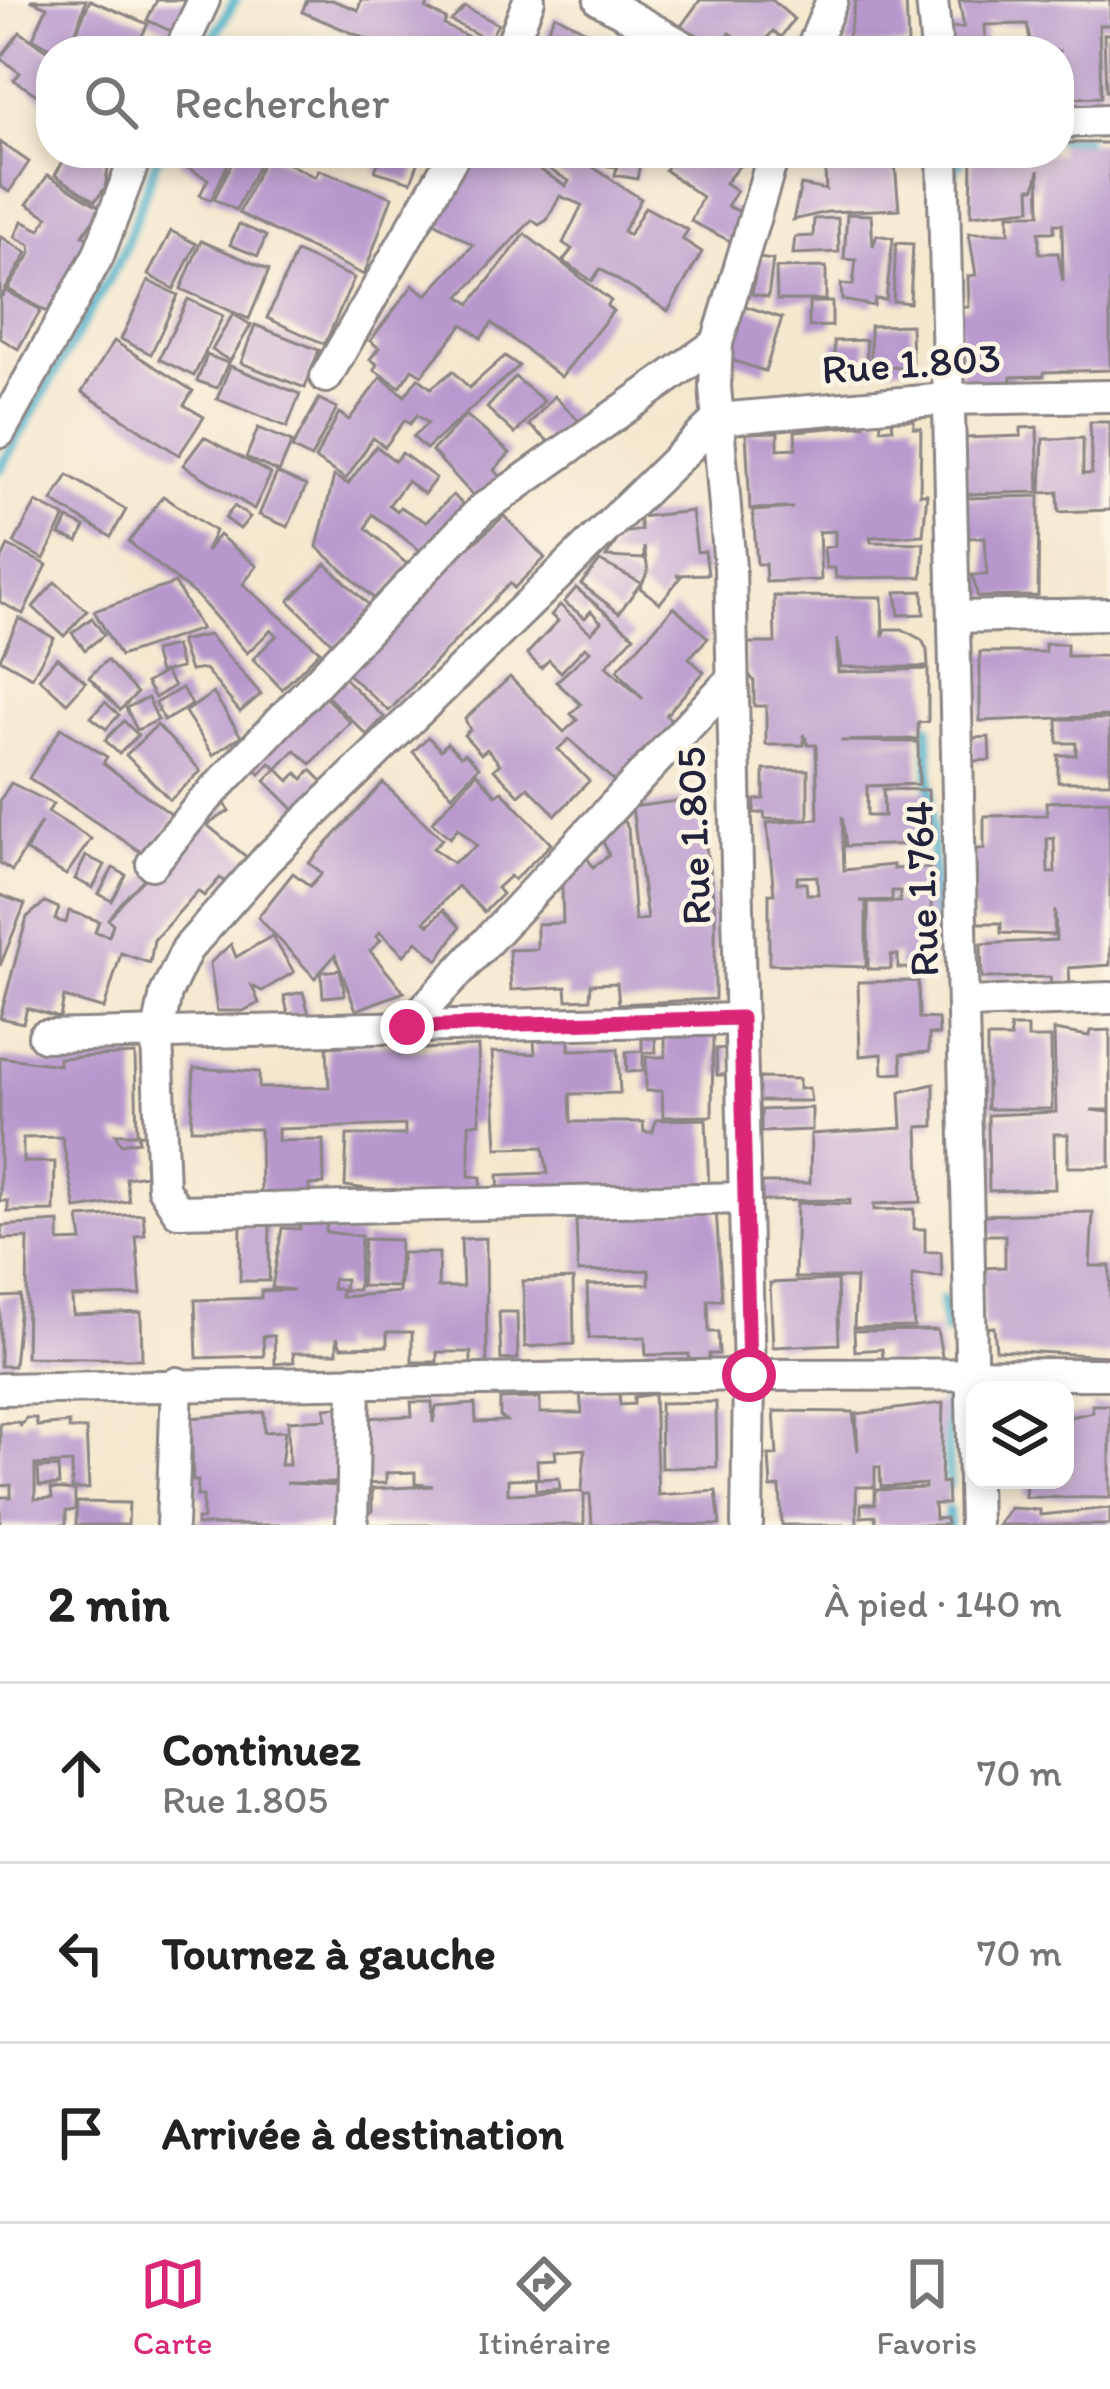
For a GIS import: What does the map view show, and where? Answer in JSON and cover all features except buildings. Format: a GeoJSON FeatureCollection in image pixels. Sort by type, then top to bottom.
{"type":"FeatureCollection","features":[{"type":"Feature","properties":{"kind":"street"},"geometry":{"type":"LineString","coordinates":[[187,36],[204,0]]}},
{"type":"Feature","properties":{"kind":"street"},"geometry":{"type":"LineString","coordinates":[[514,36],[530,0]]}},
{"type":"Feature","properties":{"kind":"street"},"geometry":{"type":"LineString","coordinates":[[600,0],[665,36]]}},
{"type":"Feature","properties":{"kind":"street"},"geometry":{"type":"LineString","coordinates":[[817,36],[832,0]]}},
{"type":"Feature","properties":{"kind":"street"},"geometry":{"type":"LineString","coordinates":[[932,0],[936,36]]}},
{"type":"Feature","properties":{"kind":"street"},"geometry":{"type":"LineString","coordinates":[[1074,121],[1110,120]]}},
{"type":"Feature","properties":{"kind":"street"},"geometry":{"type":"LineString","coordinates":[[0,432],[98,256],[131,168]]}},
{"type":"Feature","properties":{"kind":"street"},"geometry":{"type":"LineString","coordinates":[[326,377],[446,168]]}},
{"type":"Feature","properties":{"kind":"street","name":"Rue 1.805"},"geometry":{"type":"LineString","coordinates":[[747,1525],[749,1375],[730,568],[717,343],[770,168]]}},
{"type":"Feature","properties":{"kind":"street","name":"Rue 1.764"},"geometry":{"type":"LineString","coordinates":[[943,168],[976,1525]]}},
{"type":"Feature","properties":{"kind":"street"},"geometry":{"type":"LineString","coordinates":[[152,863],[202,803],[481,511],[717,343]]}},
{"type":"Feature","properties":{"kind":"street","name":"Rue 1.803"},"geometry":{"type":"LineString","coordinates":[[718,419],[946,399],[1110,396]]}},
{"type":"Feature","properties":{"kind":"street"},"geometry":{"type":"LineString","coordinates":[[718,419],[240,889],[187,949],[174,971],[157,1037],[163,1188],[178,1211],[745,1198]]}},
{"type":"Feature","properties":{"kind":"street"},"geometry":{"type":"LineString","coordinates":[[956,617],[1110,614]]}},
{"type":"Feature","properties":{"kind":"street"},"geometry":{"type":"LineString","coordinates":[[407,1027],[731,680]]}},
{"type":"Feature","properties":{"kind":"street"},"geometry":{"type":"LineString","coordinates":[[966,1003],[1110,998]]}},
{"type":"Feature","properties":{"kind":"street"},"geometry":{"type":"LineString","coordinates":[[44,1036],[157,1037],[741,1018]]}},
{"type":"Feature","properties":{"kind":"street"},"geometry":{"type":"LineString","coordinates":[[0,1390],[177,1383],[1110,1374]]}},
{"type":"Feature","properties":{"kind":"street"},"geometry":{"type":"LineString","coordinates":[[352,1525],[356,1381]]}},
{"type":"Feature","properties":{"kind":"street"},"geometry":{"type":"LineString","coordinates":[[172,1525],[177,1383]]}},
{"type":"Feature","properties":{"kind":"waterway"},"geometry":{"type":"LineString","coordinates":[[215,36],[235,0]]}},
{"type":"Feature","properties":{"kind":"waterway"},"geometry":{"type":"LineString","coordinates":[[1074,139],[1085,139]]}},
{"type":"Feature","properties":{"kind":"waterway"},"geometry":{"type":"LineString","coordinates":[[0,469],[123,253],[154,168]]}},
{"type":"Feature","properties":{"kind":"waterway"},"geometry":{"type":"LineString","coordinates":[[928,727],[935,925]]}},
{"type":"Feature","properties":{"kind":"waterway"},"geometry":{"type":"LineString","coordinates":[[943,1300],[945,1332]]}},
{"type":"Feature","properties":{"kind":"waterway"},"geometry":{"type":"LineString","coordinates":[[946,1397],[949,1485]]}},
{"type":"Feature","properties":{"kind":"waterway"},"geometry":{"type":"LineString","coordinates":[[948,1510],[949,1525]]}},
{"type":"Feature","properties":{"kind":"route"},"geometry":{"type":"LineString","coordinates":[[407,1027],[741,1018],[749,1375]]}}]}
